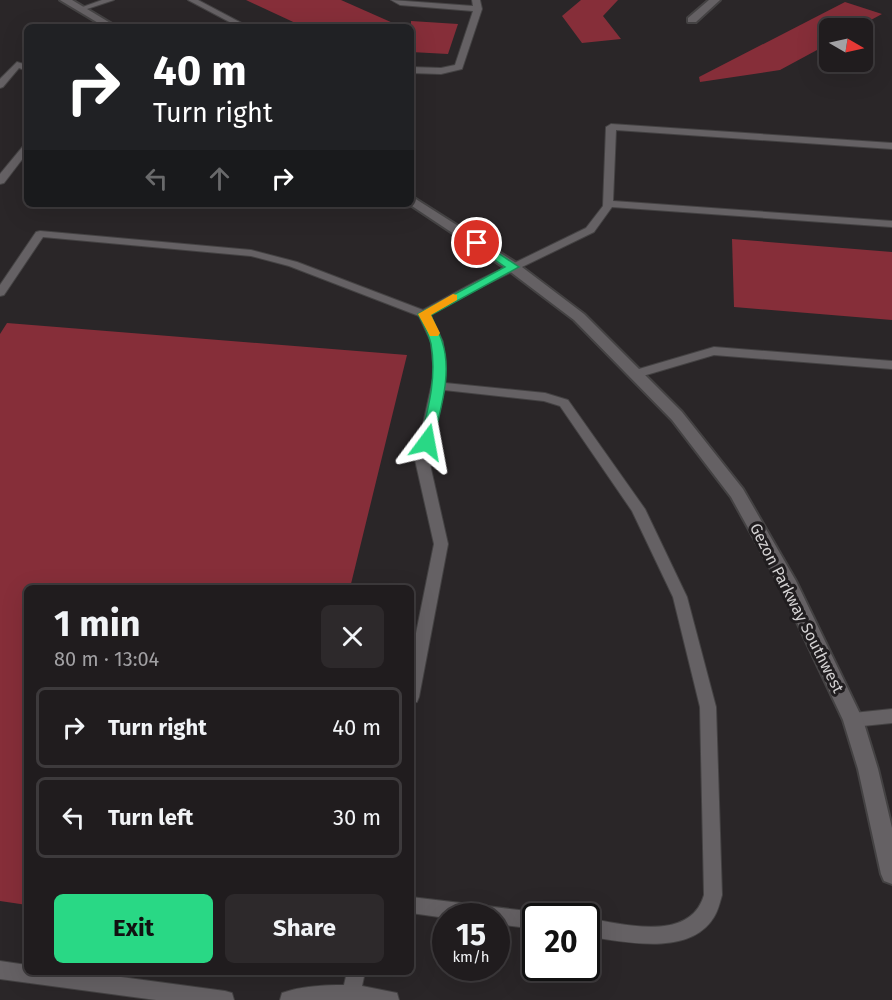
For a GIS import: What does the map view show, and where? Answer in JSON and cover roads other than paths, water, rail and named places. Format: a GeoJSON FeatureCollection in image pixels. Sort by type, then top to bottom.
{"type":"FeatureCollection","features":[{"type":"Feature","properties":{"kind":"main road"},"geometry":{"type":"LineString","coordinates":[[65,0],[107,24]]}},
{"type":"Feature","properties":{"kind":"main road"},"geometry":{"type":"LineString","coordinates":[[692,20],[715,0]]}},
{"type":"Feature","properties":{"kind":"main road","name":"Gezon Parkway Southwest"},"geometry":{"type":"LineString","coordinates":[[414,202],[513,267],[579,317],[677,416],[737,493],[787,581],[853,720],[868,769],[892,874]]}},
{"type":"Feature","properties":{"kind":"lane"},"geometry":{"type":"LineString","coordinates":[[81,9],[110,0]]}},
{"type":"Feature","properties":{"kind":"lane"},"geometry":{"type":"LineString","coordinates":[[192,0],[239,24]]}},
{"type":"Feature","properties":{"kind":"lane"},"geometry":{"type":"LineString","coordinates":[[395,0],[400,3],[477,5],[459,67],[441,71],[414,70]]}},
{"type":"Feature","properties":{"kind":"lane"},"geometry":{"type":"LineString","coordinates":[[0,85],[17,65],[24,67]]}},
{"type":"Feature","properties":{"kind":"lane"},"geometry":{"type":"LineString","coordinates":[[424,314],[590,230],[608,204],[611,127],[892,146]]}},
{"type":"Feature","properties":{"kind":"lane"},"geometry":{"type":"LineString","coordinates":[[0,181],[24,151]]}},
{"type":"Feature","properties":{"kind":"lane"},"geometry":{"type":"LineString","coordinates":[[608,204],[892,224]]}},
{"type":"Feature","properties":{"kind":"lane"},"geometry":{"type":"LineString","coordinates":[[0,293],[40,234],[252,253],[293,264],[424,314],[437,342],[439,387],[422,460],[441,544],[414,682]]}},
{"type":"Feature","properties":{"kind":"lane"},"geometry":{"type":"LineString","coordinates":[[636,374],[714,351],[892,365]]}},
{"type":"Feature","properties":{"kind":"lane"},"geometry":{"type":"LineString","coordinates":[[439,387],[545,397],[564,403],[638,509],[680,597],[708,707],[713,895],[707,913],[679,933],[664,936],[600,929]]}},
{"type":"Feature","properties":{"kind":"lane"},"geometry":{"type":"LineString","coordinates":[[853,720],[892,716]]}},
{"type":"Feature","properties":{"kind":"lane"},"geometry":{"type":"LineString","coordinates":[[414,905],[522,919]]}},
{"type":"Feature","properties":{"kind":"lane"},"geometry":{"type":"LineString","coordinates":[[0,970],[24,973]]}},
{"type":"Feature","properties":{"kind":"lane"},"geometry":{"type":"LineString","coordinates":[[38,975],[225,1000]]}},
{"type":"Feature","properties":{"kind":"lane"},"geometry":{"type":"LineString","coordinates":[[351,994],[355,975]]}},
{"type":"Feature","properties":{"kind":"lane"},"geometry":{"type":"LineString","coordinates":[[289,1000],[326,994],[351,994],[390,1000]]}}]}
